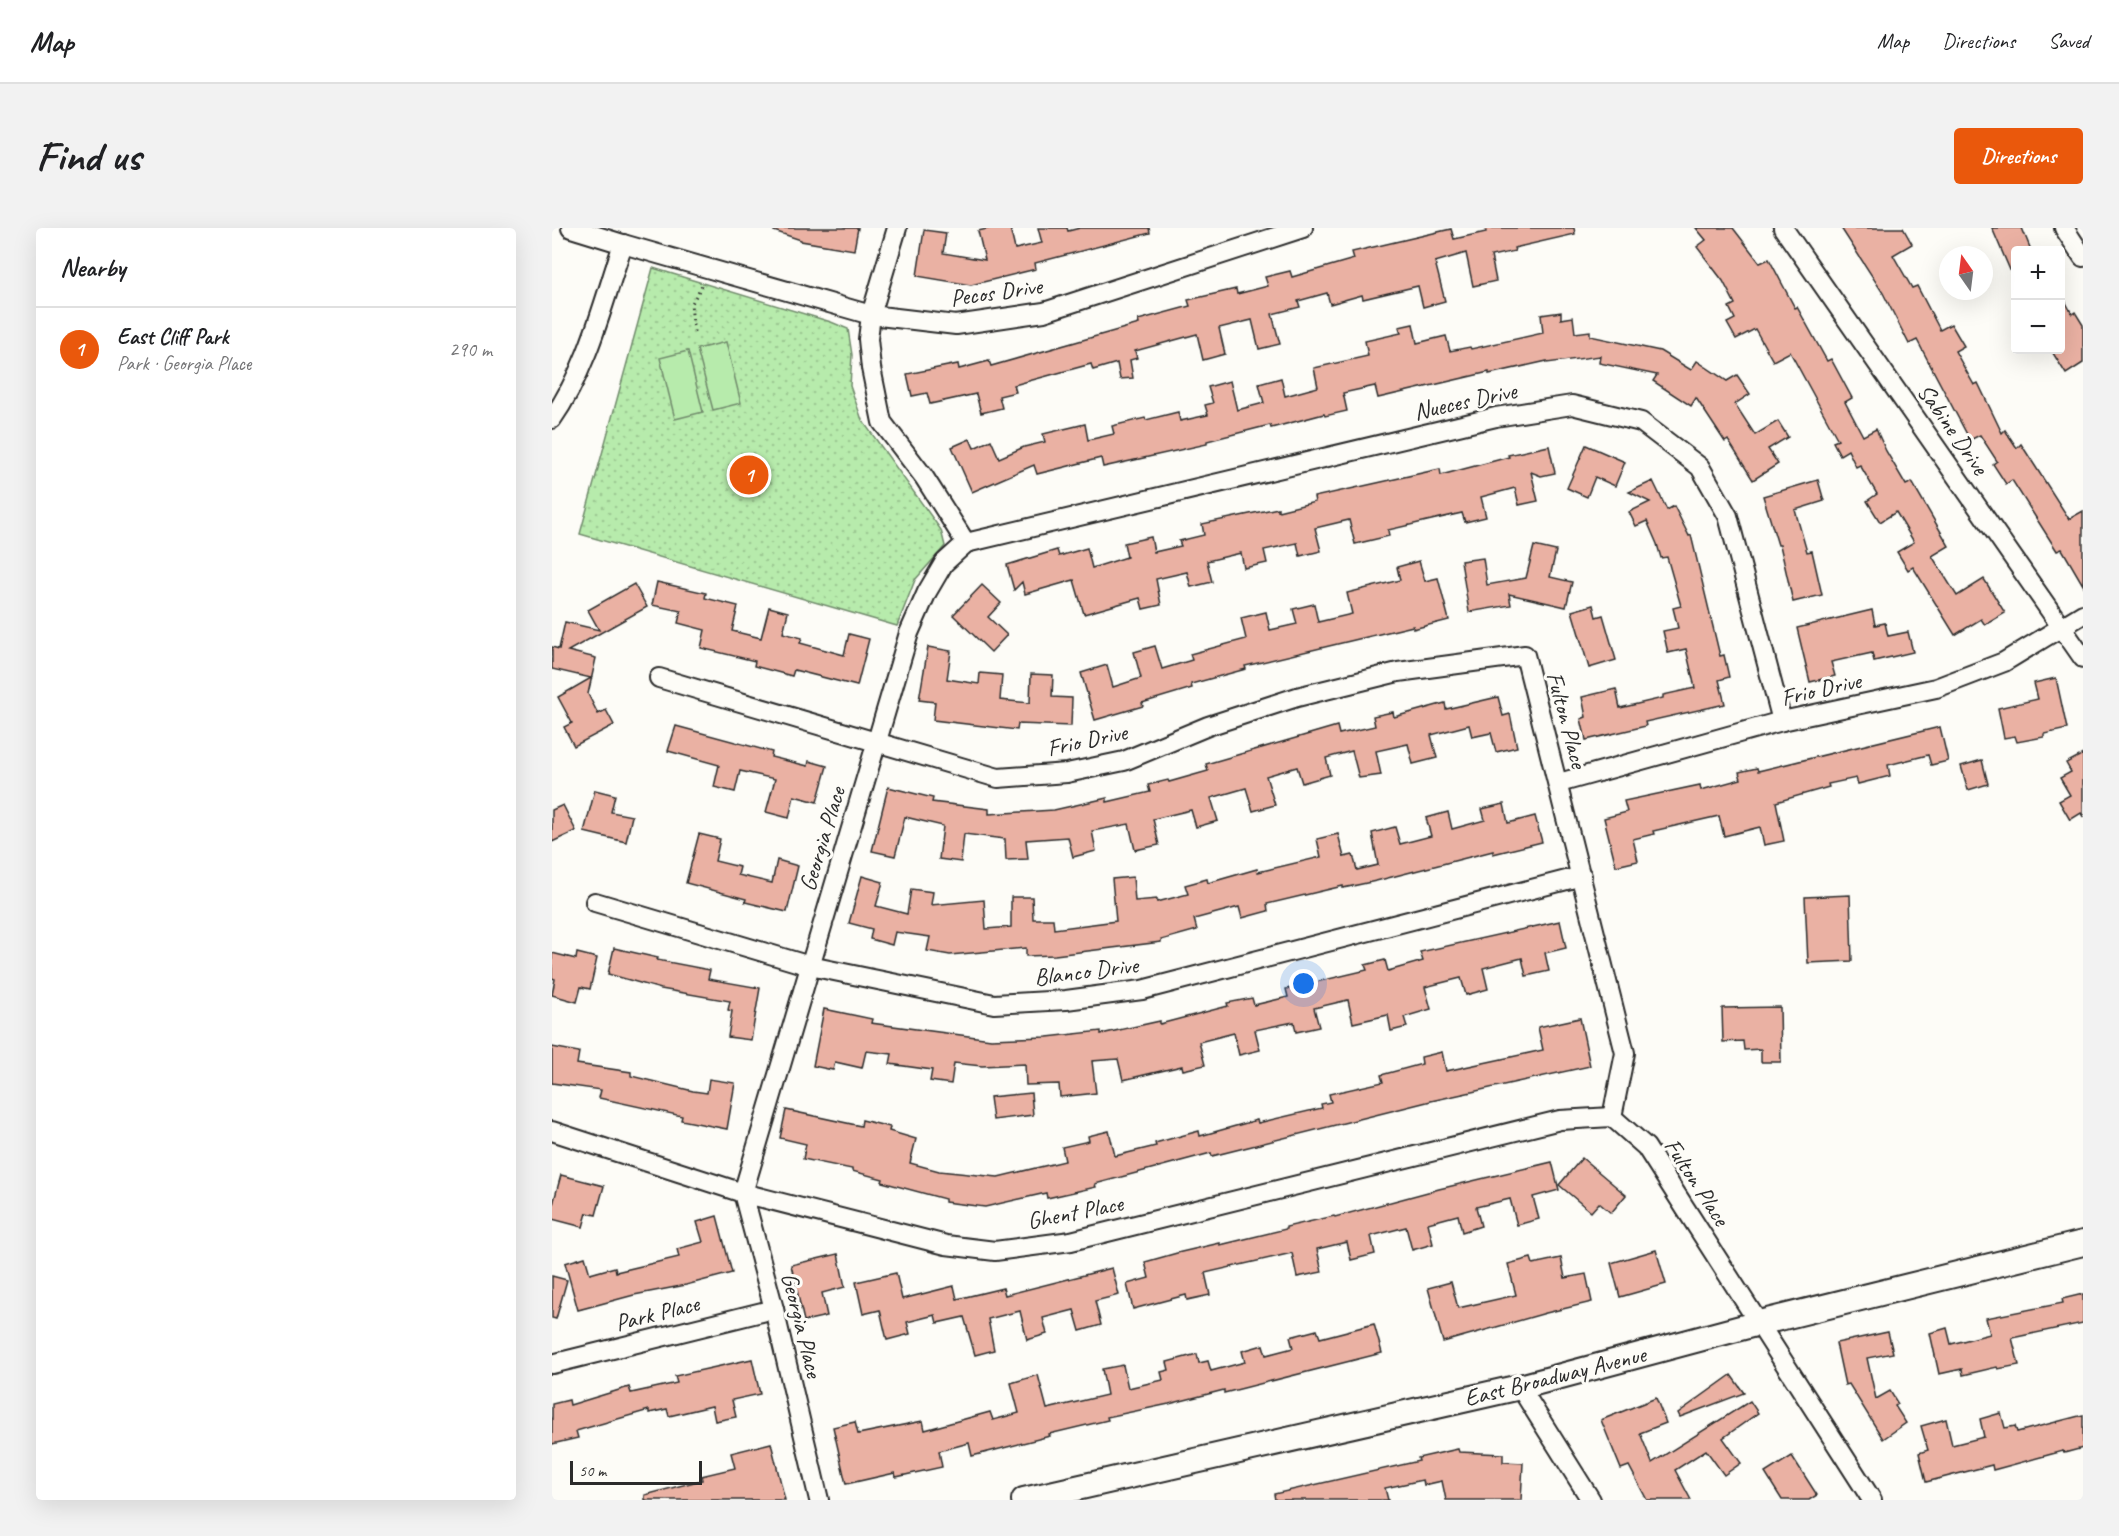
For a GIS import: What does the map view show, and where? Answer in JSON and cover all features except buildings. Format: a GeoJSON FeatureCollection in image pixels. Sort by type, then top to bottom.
{"type":"FeatureCollection","features":[{"type":"Feature","properties":{"kind":"street","name":"Pecos Drive"},"geometry":{"type":"LineString","coordinates":[[570,228],[871,315],[956,325],[1044,312],[1303,228]]}},
{"type":"Feature","properties":{"kind":"street"},"geometry":{"type":"LineString","coordinates":[[897,228],[871,315],[868,339],[871,368],[882,422],[924,477],[966,543]]}},
{"type":"Feature","properties":{"kind":"street","name":"Sabine Drive"},"geometry":{"type":"LineString","coordinates":[[1783,228],[2083,658]]}},
{"type":"Feature","properties":{"kind":"street"},"geometry":{"type":"LineString","coordinates":[[2064,228],[2083,257]]}},
{"type":"Feature","properties":{"kind":"street"},"geometry":{"type":"LineString","coordinates":[[552,419],[563,403],[588,348],[622,244]]}},
{"type":"Feature","properties":{"kind":"street","name":"Nueces Drive"},"geometry":{"type":"LineString","coordinates":[[966,543],[1496,417],[1572,405],[1641,422],[1700,467],[1728,516],[1782,722]]}},
{"type":"Feature","properties":{"kind":"street","name":"Georgia Place"},"geometry":{"type":"LineString","coordinates":[[819,1500],[774,1309],[743,1193],[909,633],[927,592],[944,563],[966,543]]}},
{"type":"Feature","properties":{"kind":"street","name":"Frio Drive"},"geometry":{"type":"LineString","coordinates":[[1559,783],[1782,722],[1936,688],[2004,662],[2083,614]]}},
{"type":"Feature","properties":{"kind":"street","name":"Frio Drive"},"geometry":{"type":"LineString","coordinates":[[659,678],[998,778],[1067,773],[1124,760],[1208,726],[1297,698],[1398,672],[1525,655]]}},
{"type":"Feature","properties":{"kind":"street","name":"Fulton Place"},"geometry":{"type":"LineString","coordinates":[[1525,655],[1625,1053],[1612,1117],[1647,1147],[1872,1500]]}},
{"type":"Feature","properties":{"kind":"street","name":"Blanco Drive"},"geometry":{"type":"LineString","coordinates":[[595,902],[810,966],[994,1004],[1066,1000],[1142,990],[1582,876]]}},
{"type":"Feature","properties":{"kind":"street","name":"Ghent Place"},"geometry":{"type":"LineString","coordinates":[[552,1131],[743,1193],[946,1245],[995,1251],[1071,1241],[1560,1120],[1612,1117]]}},
{"type":"Feature","properties":{"kind":"street","name":"East Broadway Avenue"},"geometry":{"type":"LineString","coordinates":[[1024,1500],[1520,1387],[1759,1323],[2083,1243]]}},
{"type":"Feature","properties":{"kind":"street","name":"Park Place"},"geometry":{"type":"LineString","coordinates":[[552,1364],[774,1309]]}},
{"type":"Feature","properties":{"kind":"street"},"geometry":{"type":"LineString","coordinates":[[1520,1387],[1591,1500]]}},
{"type":"Feature","properties":{"kind":"path"},"geometry":{"type":"LineString","coordinates":[[694,332],[691,304],[711,270]]}},
{"type":"Feature","properties":{"kind":"green space"},"geometry":{"type":"Polygon","coordinates":[[[653,268],[848,329],[852,355],[850,386],[862,420],[941,530],[945,546],[915,580],[897,626],[580,534],[653,268]]]}},
{"type":"Feature","properties":{"kind":"green space"},"geometry":{"type":"Polygon","coordinates":[[[726,342],[741,403],[713,410],[697,349],[726,342]]]}},
{"type":"Feature","properties":{"kind":"green space"},"geometry":{"type":"Polygon","coordinates":[[[688,351],[703,412],[675,419],[660,358],[688,351]]]}},
{"type":"Feature","properties":{"kind":"place","name":"East Cliff Park"},"geometry":{"type":"Point","coordinates":[749,475]}}]}
